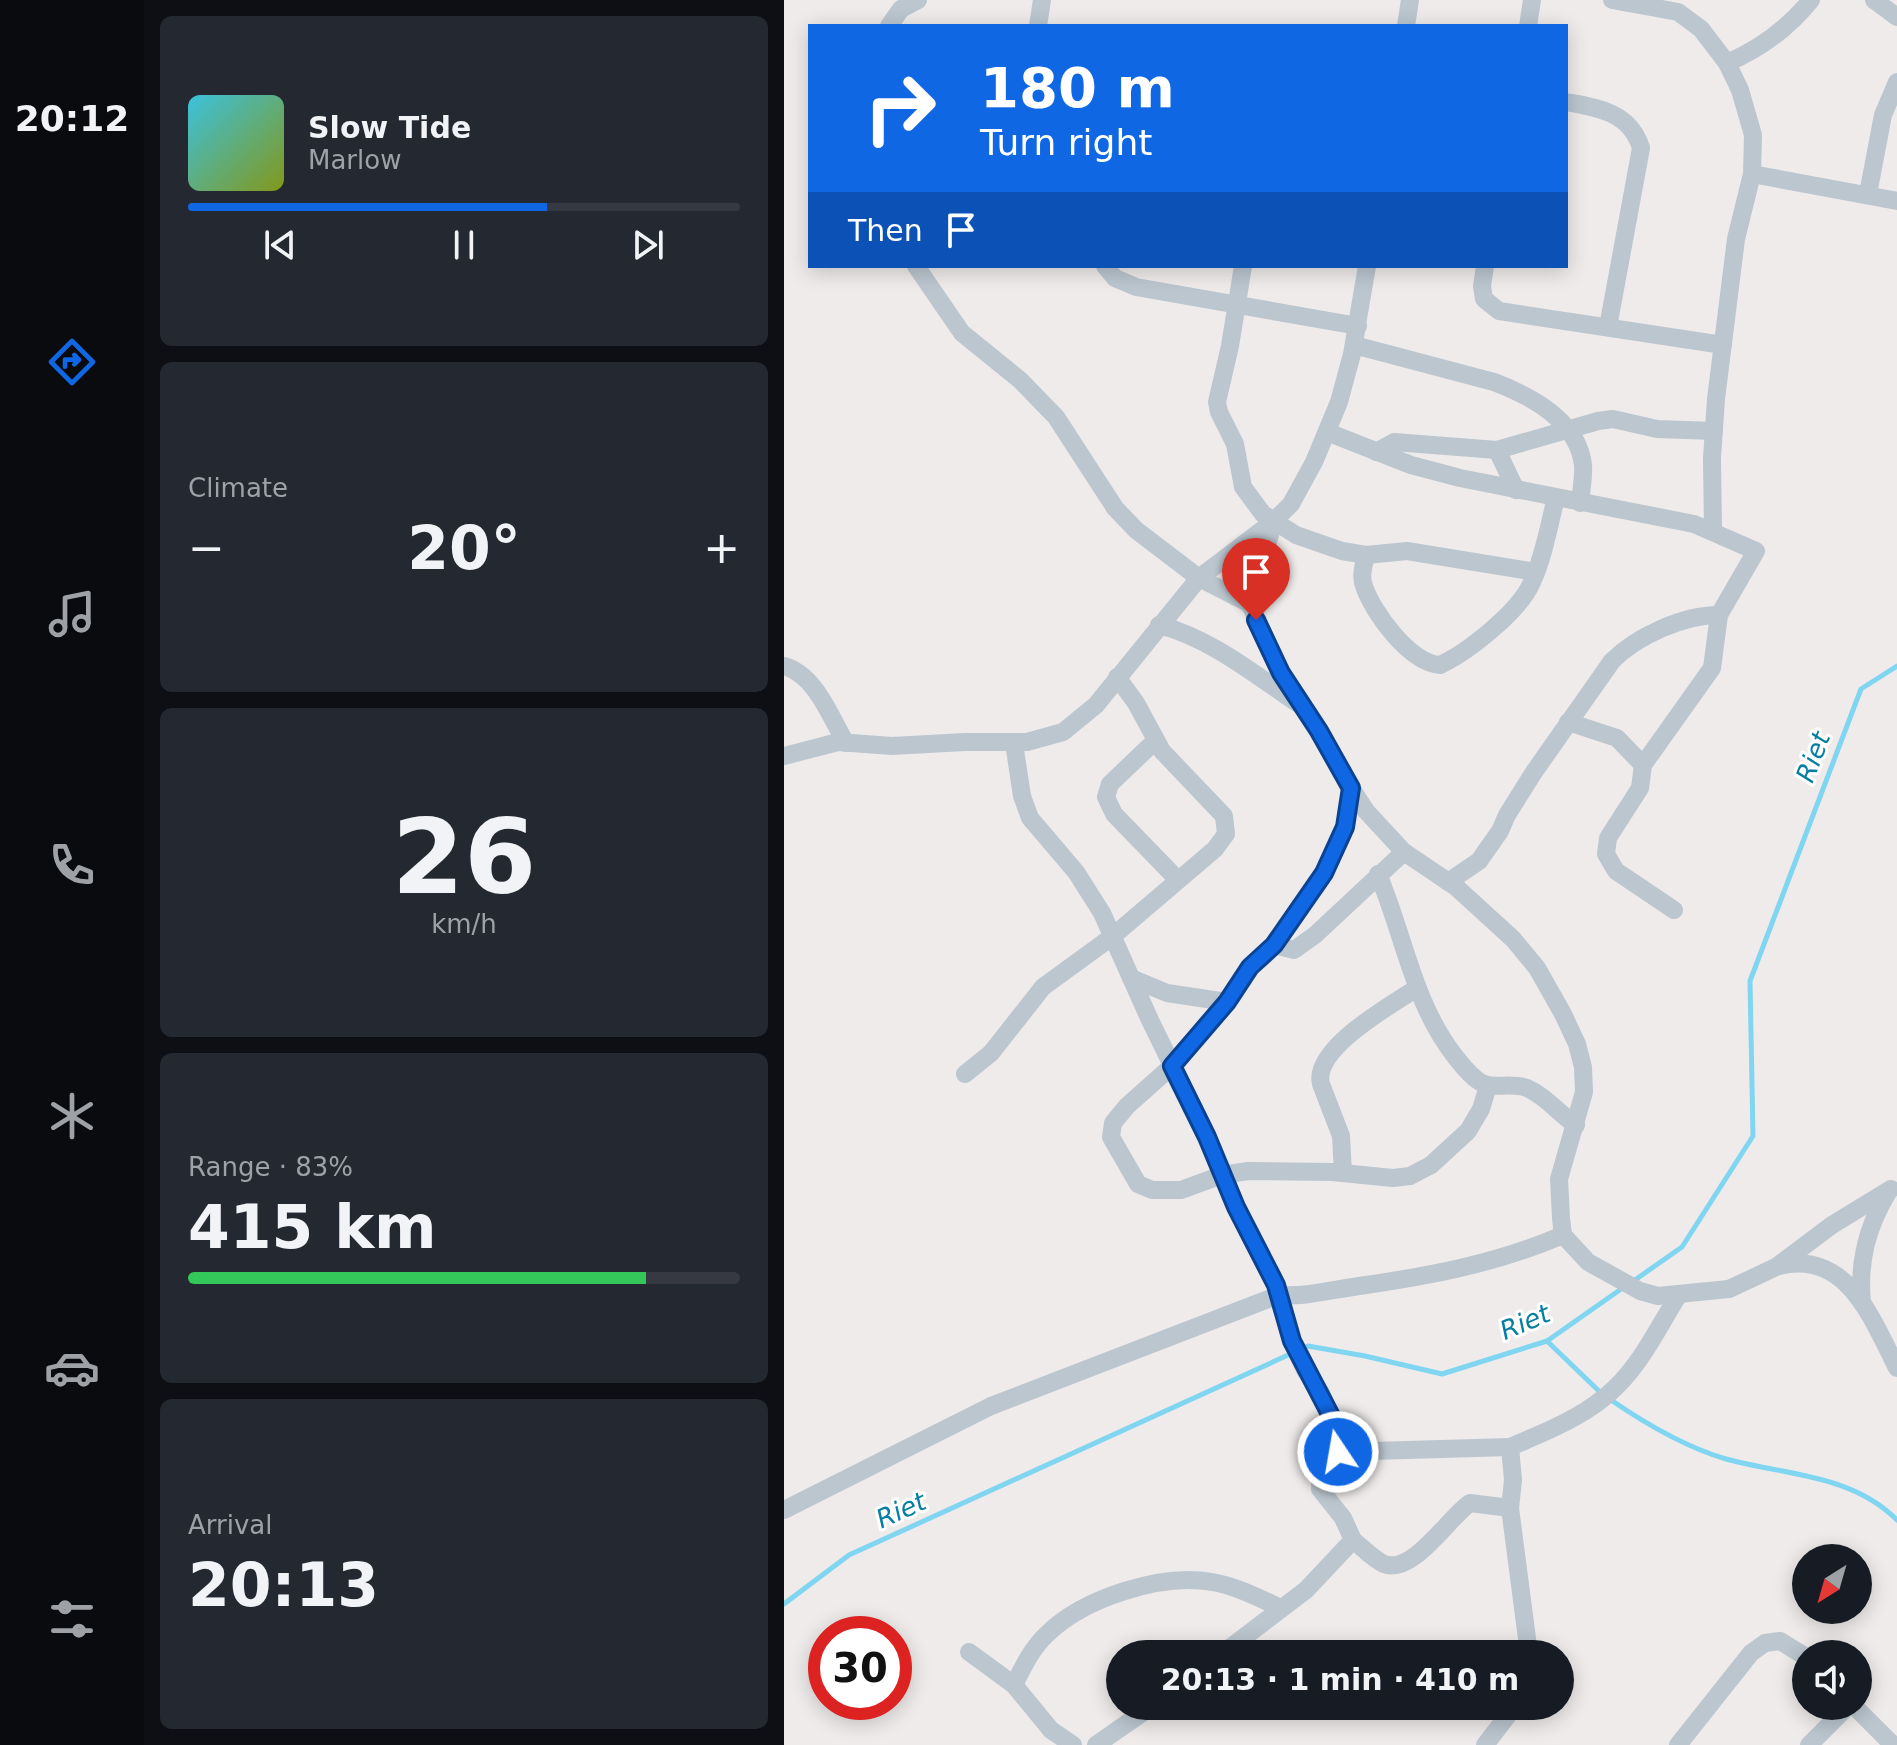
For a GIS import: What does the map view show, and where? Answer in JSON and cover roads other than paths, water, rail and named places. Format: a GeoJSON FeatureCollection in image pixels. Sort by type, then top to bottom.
{"type":"FeatureCollection","features":[{"type":"Feature","properties":{"kind":"street"},"geometry":{"type":"LineString","coordinates":[[890,24],[901,9],[918,0]]}},
{"type":"Feature","properties":{"kind":"street"},"geometry":{"type":"LineString","coordinates":[[1038,24],[1042,0]]}},
{"type":"Feature","properties":{"kind":"street"},"geometry":{"type":"LineString","coordinates":[[1406,24],[1410,0]]}},
{"type":"Feature","properties":{"kind":"street"},"geometry":{"type":"LineString","coordinates":[[1528,24],[1532,0]]}},
{"type":"Feature","properties":{"kind":"street"},"geometry":{"type":"LineString","coordinates":[[1612,0],[1665,9],[1685,16],[1701,29],[1727,63],[1750,118],[1754,145],[1752,174],[1736,239],[1714,431],[1713,531]]}},
{"type":"Feature","properties":{"kind":"street"},"geometry":{"type":"LineString","coordinates":[[1727,63],[1771,38],[1793,21],[1811,0]]}},
{"type":"Feature","properties":{"kind":"street"},"geometry":{"type":"LineString","coordinates":[[1874,0],[1897,17]]}},
{"type":"Feature","properties":{"kind":"street"},"geometry":{"type":"LineString","coordinates":[[1868,194],[1883,115],[1897,82]]}},
{"type":"Feature","properties":{"kind":"street"},"geometry":{"type":"LineString","coordinates":[[1568,102],[1616,114],[1631,129],[1641,148],[1608,327]]}},
{"type":"Feature","properties":{"kind":"street"},"geometry":{"type":"LineString","coordinates":[[1752,174],[1897,201]]}},
{"type":"Feature","properties":{"kind":"street"},"geometry":{"type":"LineString","coordinates":[[917,268],[962,333],[1020,380],[1056,417],[1115,508],[1136,530],[1199,578],[1250,604],[1281,673],[1351,788],[1379,826],[1404,852],[1478,905],[1527,954],[1563,1014],[1577,1044],[1583,1067],[1584,1092],[1559,1179],[1563,1235],[1588,1262],[1640,1291],[1658,1296],[1729,1289],[1793,1262],[1820,1265],[1848,1285],[1862,1303],[1897,1368]]}},
{"type":"Feature","properties":{"kind":"street"},"geometry":{"type":"LineString","coordinates":[[1107,268],[1115,278],[1136,287],[1358,326]]}},
{"type":"Feature","properties":{"kind":"street"},"geometry":{"type":"LineString","coordinates":[[1243,268],[1230,346],[1218,389],[1219,412],[1235,444],[1243,487],[1263,514],[1311,541],[1342,551],[1366,555],[1407,551],[1536,572]]}},
{"type":"Feature","properties":{"kind":"street"},"geometry":{"type":"LineString","coordinates":[[784,756],[832,742],[875,746],[1014,743],[1040,739],[1063,732],[1096,705],[1199,578],[1274,521],[1291,504],[1327,432],[1346,378],[1367,268]]}},
{"type":"Feature","properties":{"kind":"street"},"geometry":{"type":"LineString","coordinates":[[1485,268],[1484,299],[1499,311],[1723,345]]}},
{"type":"Feature","properties":{"kind":"street"},"geometry":{"type":"LineString","coordinates":[[1354,345],[1513,389],[1541,405],[1569,430],[1577,445],[1583,463],[1580,503]]}},
{"type":"Feature","properties":{"kind":"street"},"geometry":{"type":"LineString","coordinates":[[1376,452],[1394,442],[1497,450],[1613,419],[1657,429],[1714,431]]}},
{"type":"Feature","properties":{"kind":"street"},"geometry":{"type":"LineString","coordinates":[[1327,432],[1436,471],[1516,490],[1694,524],[1756,551],[1719,615],[1712,668],[1643,765],[1640,788],[1608,838],[1606,854],[1616,871],[1674,910]]}},
{"type":"Feature","properties":{"kind":"street"},"geometry":{"type":"LineString","coordinates":[[1497,450],[1516,490]]}},
{"type":"Feature","properties":{"kind":"street"},"geometry":{"type":"LineString","coordinates":[[1366,555],[1362,573],[1364,587],[1383,622],[1416,656],[1434,665],[1447,662],[1490,630],[1521,601],[1536,572],[1556,498]]}},
{"type":"Feature","properties":{"kind":"street"},"geometry":{"type":"LineString","coordinates":[[1250,604],[1274,521]]}},
{"type":"Feature","properties":{"kind":"street"},"geometry":{"type":"LineString","coordinates":[[1448,882],[1479,861],[1568,722],[1612,661],[1650,635],[1699,615],[1719,615]]}},
{"type":"Feature","properties":{"kind":"street"},"geometry":{"type":"LineString","coordinates":[[1159,625],[1182,631],[1235,661],[1306,710]]}},
{"type":"Feature","properties":{"kind":"street"},"geometry":{"type":"LineString","coordinates":[[784,666],[797,671],[809,682],[846,743]]}},
{"type":"Feature","properties":{"kind":"street"},"geometry":{"type":"LineString","coordinates":[[965,1074],[991,1053],[1043,987],[1113,936],[1223,841],[1227,830],[1220,810],[1162,751],[1136,703],[1117,677]]}},
{"type":"Feature","properties":{"kind":"street"},"geometry":{"type":"LineString","coordinates":[[1568,722],[1617,738],[1643,765]]}},
{"type":"Feature","properties":{"kind":"street"},"geometry":{"type":"LineString","coordinates":[[1155,741],[1110,784],[1106,797],[1114,814],[1178,880]]}},
{"type":"Feature","properties":{"kind":"street"},"geometry":{"type":"LineString","coordinates":[[1014,743],[1022,796],[1030,818],[1094,897],[1113,936],[1279,1295],[1292,1341],[1330,1414],[1338,1452]]}},
{"type":"Feature","properties":{"kind":"street"},"geometry":{"type":"LineString","coordinates":[[1351,788],[1345,827],[1324,873],[1274,945],[1250,967],[1227,1002],[1172,1066],[1127,1106],[1113,1123],[1110,1132],[1116,1148],[1135,1181],[1152,1190],[1181,1190],[1222,1175],[1272,1171],[1400,1178],[1424,1171],[1468,1131],[1481,1109],[1488,1086]]}},
{"type":"Feature","properties":{"kind":"street"},"geometry":{"type":"LineString","coordinates":[[1274,945],[1294,950],[1315,935],[1404,852]]}},
{"type":"Feature","properties":{"kind":"street"},"geometry":{"type":"LineString","coordinates":[[1378,874],[1429,1017],[1470,1074],[1488,1086],[1510,1084],[1527,1088],[1576,1125]]}},
{"type":"Feature","properties":{"kind":"street"},"geometry":{"type":"LineString","coordinates":[[1131,978],[1167,993],[1227,1002]]}},
{"type":"Feature","properties":{"kind":"street"},"geometry":{"type":"LineString","coordinates":[[1343,1173],[1342,1144],[1321,1084],[1321,1066],[1340,1043],[1417,988]]}},
{"type":"Feature","properties":{"kind":"street"},"geometry":{"type":"LineString","coordinates":[[1776,1267],[1894,1184]]}},
{"type":"Feature","properties":{"kind":"street"},"geometry":{"type":"LineString","coordinates":[[1862,1303],[1860,1270],[1865,1242],[1878,1209],[1894,1184]]}},
{"type":"Feature","properties":{"kind":"street"},"geometry":{"type":"LineString","coordinates":[[784,1510],[991,1406],[1279,1295],[1300,1297],[1417,1278],[1509,1257],[1563,1235]]}},
{"type":"Feature","properties":{"kind":"street"},"geometry":{"type":"LineString","coordinates":[[1510,1508],[1470,1503],[1457,1512],[1419,1554],[1402,1565],[1385,1564],[1353,1540],[1343,1518],[1320,1489],[1321,1472],[1338,1452],[1510,1447],[1557,1427],[1589,1408],[1619,1384],[1642,1355],[1678,1296]]}},
{"type":"Feature","properties":{"kind":"street"},"geometry":{"type":"LineString","coordinates":[[1510,1447],[1513,1480],[1510,1508],[1527,1640]]}},
{"type":"Feature","properties":{"kind":"street"},"geometry":{"type":"LineString","coordinates":[[1240,1640],[1306,1590],[1353,1540]]}},
{"type":"Feature","properties":{"kind":"street"},"geometry":{"type":"LineString","coordinates":[[1014,1685],[1027,1659],[1062,1621],[1130,1589],[1184,1581],[1211,1582],[1281,1608]]}},
{"type":"Feature","properties":{"kind":"street"},"geometry":{"type":"LineString","coordinates":[[1678,1745],[1751,1653],[1765,1643],[1780,1641],[1792,1648]]}},
{"type":"Feature","properties":{"kind":"street"},"geometry":{"type":"LineString","coordinates":[[969,1652],[1014,1685],[1051,1730],[1073,1745]]}},
{"type":"Feature","properties":{"kind":"street"},"geometry":{"type":"LineString","coordinates":[[1096,1745],[1132,1720]]}},
{"type":"Feature","properties":{"kind":"street"},"geometry":{"type":"LineString","coordinates":[[1485,1745],[1504,1720]]}},
{"type":"Feature","properties":{"kind":"street"},"geometry":{"type":"LineString","coordinates":[[1809,1745],[1836,1720]]}},
{"type":"Feature","properties":{"kind":"street"},"geometry":{"type":"LineString","coordinates":[[1866,1720],[1893,1745]]}},
{"type":"Feature","properties":{"kind":"waterway","name":"Riet"},"geometry":{"type":"LineString","coordinates":[[1632,1282],[1682,1247],[1753,1136],[1750,981],[1861,689],[1897,666]]}},
{"type":"Feature","properties":{"kind":"waterway","name":"Riet"},"geometry":{"type":"LineString","coordinates":[[784,1604],[849,1555],[1308,1346],[1442,1374],[1547,1341],[1624,1287]]}},
{"type":"Feature","properties":{"kind":"waterway"},"geometry":{"type":"LineString","coordinates":[[1547,1341],[1602,1394]]}},
{"type":"Feature","properties":{"kind":"waterway"},"geometry":{"type":"LineString","coordinates":[[1611,1400],[1652,1426],[1696,1448],[1726,1459],[1838,1485],[1859,1493],[1897,1520]]}}]}
